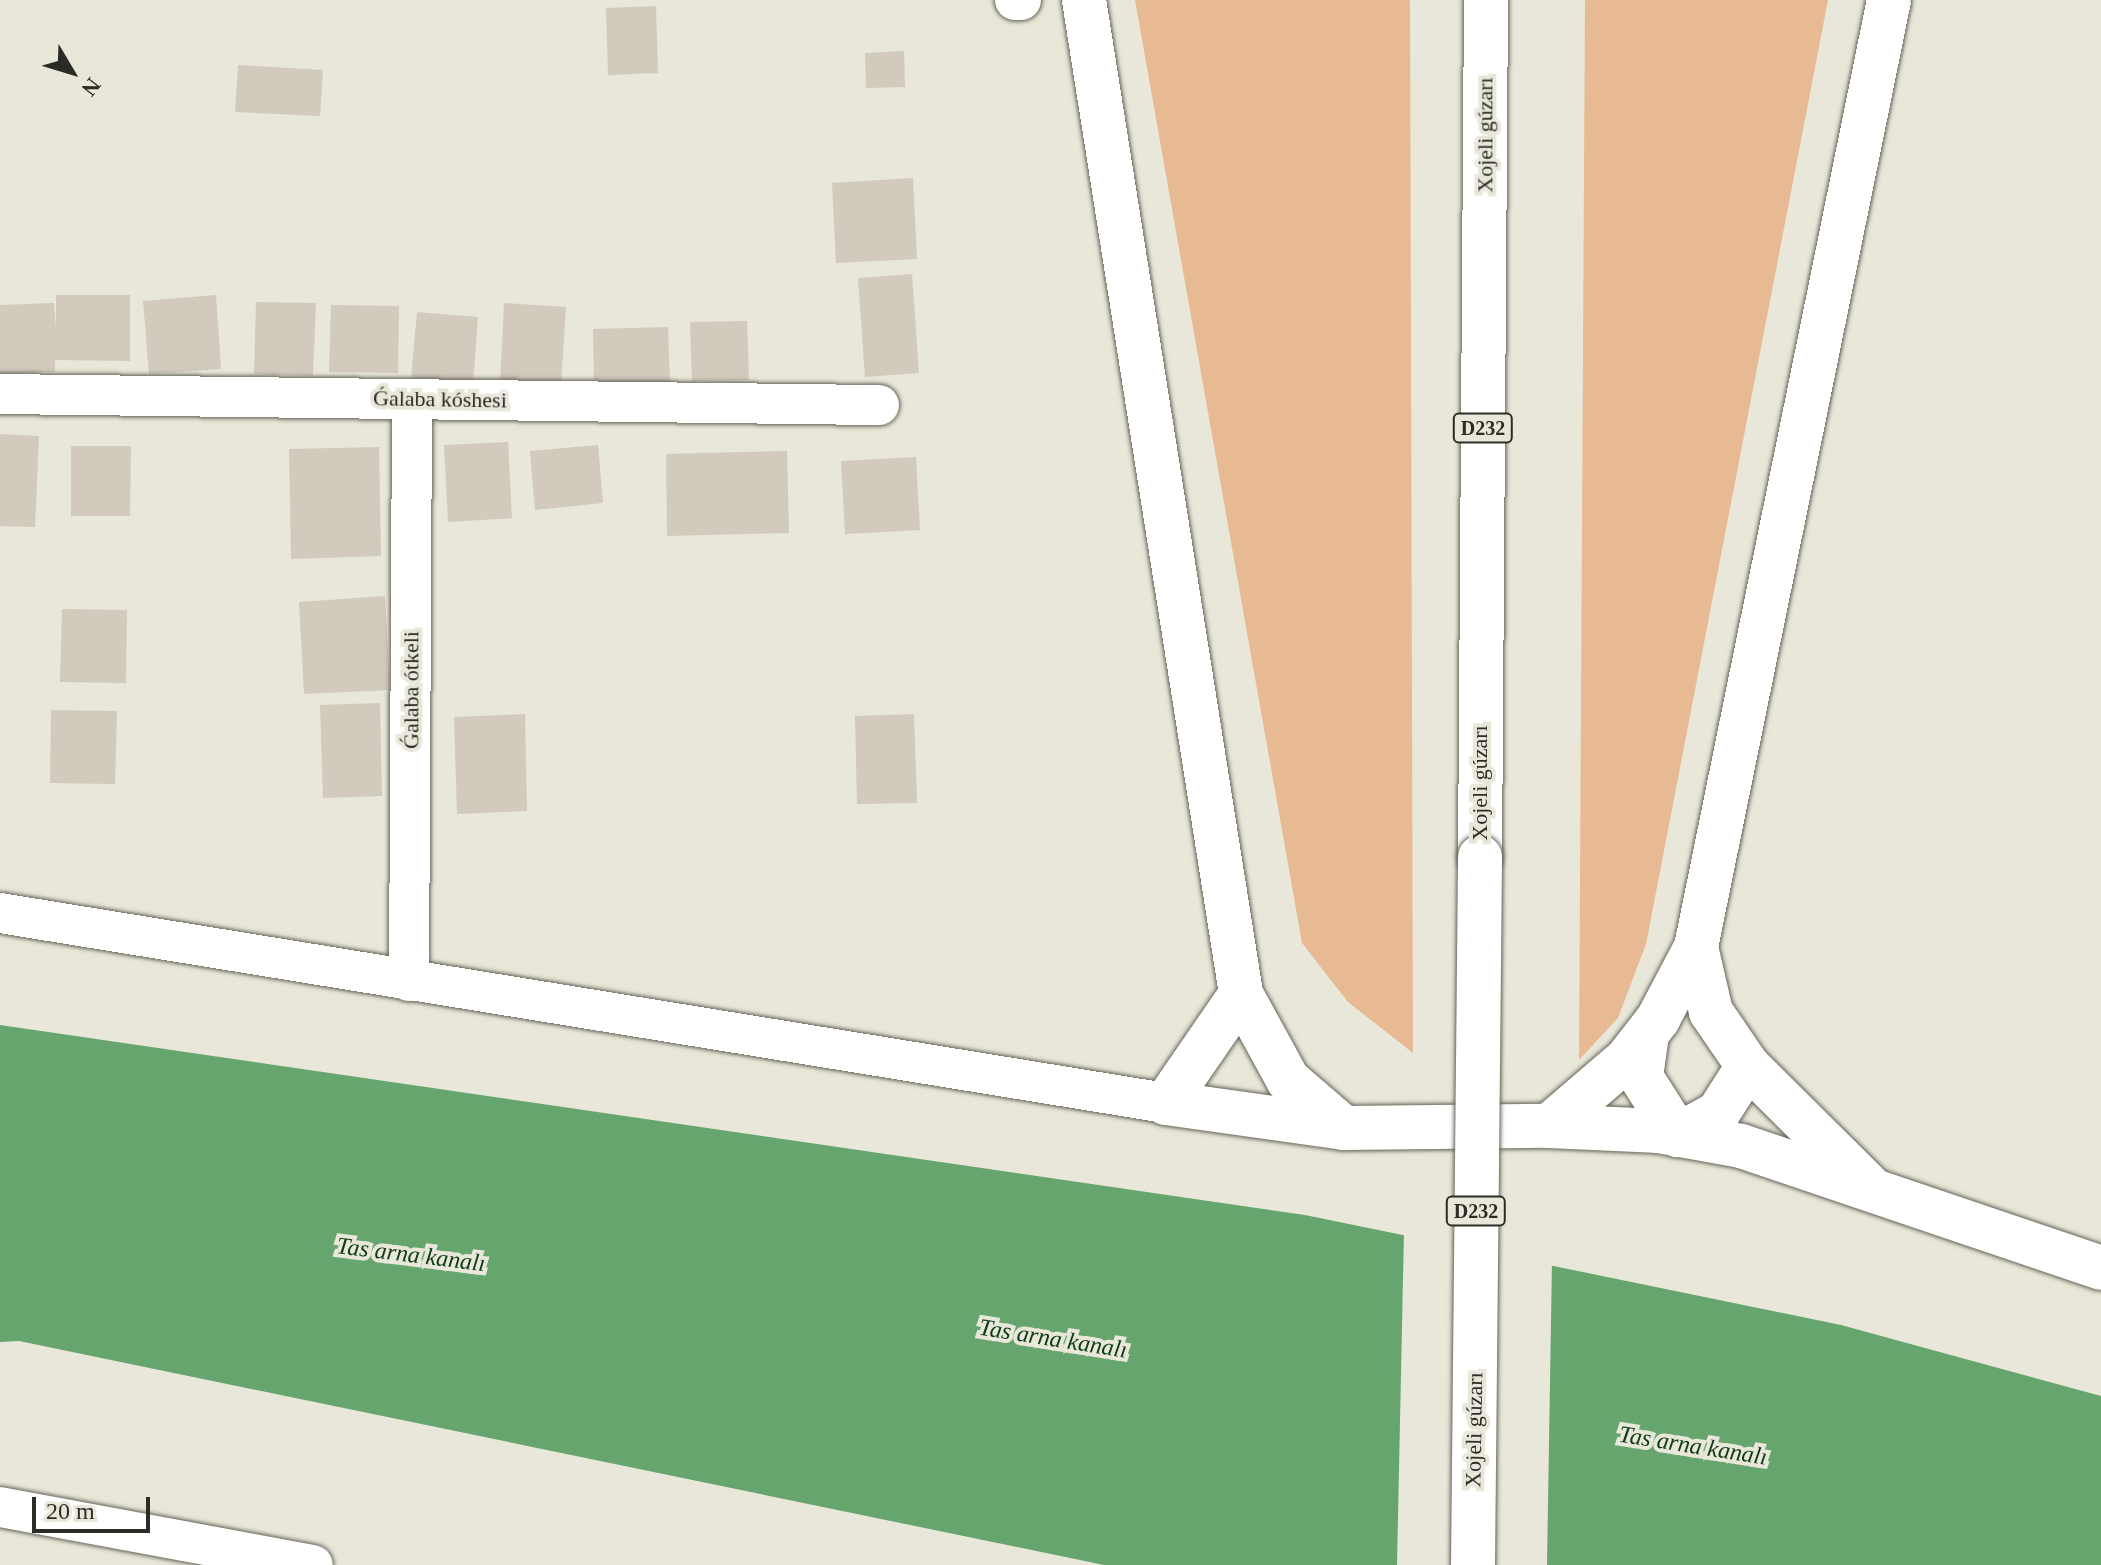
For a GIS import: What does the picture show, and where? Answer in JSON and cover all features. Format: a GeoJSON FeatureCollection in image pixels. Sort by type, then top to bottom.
{"type":"FeatureCollection","features":[{"type":"Feature","properties":{"kind":"main road"},"geometry":{"type":"LineString","coordinates":[[1084,0],[1241,994],[1288,1080],[1344,1128]]}},
{"type":"Feature","properties":{"kind":"main road","name":"Xojeli gúzarı"},"geometry":{"type":"LineString","coordinates":[[1473,1565],[1486,0]]}},
{"type":"Feature","properties":{"kind":"main road"},"geometry":{"type":"LineString","coordinates":[[1549,1126],[1627,1059],[1647,1034],[1696,947],[1889,0]]}},
{"type":"Feature","properties":{"kind":"main road"},"geometry":{"type":"LineString","coordinates":[[1696,947],[1711,1012],[1748,1066],[1871,1188]]}},
{"type":"Feature","properties":{"kind":"main road"},"geometry":{"type":"LineString","coordinates":[[1241,994],[1166,1103],[1344,1128],[1549,1126],[1678,1135],[1741,1146],[2101,1268]]}},
{"type":"Feature","properties":{"kind":"main road"},"geometry":{"type":"LineString","coordinates":[[1647,1034],[1641,1077],[1678,1135]]}},
{"type":"Feature","properties":{"kind":"main road"},"geometry":{"type":"LineString","coordinates":[[1678,1135],[1718,1113],[1748,1066]]}},
{"type":"Feature","properties":{"kind":"street","name":"Ǵalaba kóshesi"},"geometry":{"type":"LineString","coordinates":[[0,394],[879,405]]}},
{"type":"Feature","properties":{"kind":"street","name":"Ǵalaba ótkeli"},"geometry":{"type":"LineString","coordinates":[[409,981],[412,399]]}},
{"type":"Feature","properties":{"kind":"street"},"geometry":{"type":"LineString","coordinates":[[0,913],[1166,1103]]}},
{"type":"Feature","properties":{"kind":"street"},"geometry":{"type":"LineString","coordinates":[[0,1507],[313,1565]]}},
{"type":"Feature","properties":{"kind":"shaded area"},"geometry":{"type":"Polygon","coordinates":[[[1135,0],[1410,0],[1413,1053],[1348,1002],[1302,943],[1135,0]]]}},
{"type":"Feature","properties":{"kind":"shaded area"},"geometry":{"type":"Polygon","coordinates":[[[1585,0],[1828,0],[1646,944],[1618,1018],[1579,1060],[1585,0]]]}},
{"type":"Feature","properties":{"kind":"water","name":"Tas arna kanalı"},"geometry":{"type":"Polygon","coordinates":[[[0,1025],[1305,1215],[1841,1325],[2101,1396],[2101,1565],[1104,1565],[19,1341],[0,1342],[0,1025]]]}},
{"type":"Feature","properties":{"kind":"pier"},"geometry":{"type":"Polygon","coordinates":[[[1404,1231],[1552,1261],[1547,1565],[1397,1565],[1404,1231]]]}},
{"type":"Feature","properties":{"kind":"building"},"geometry":{"type":"Polygon","coordinates":[[[656,6],[658,73],[608,75],[606,8],[656,6]]]}},
{"type":"Feature","properties":{"kind":"building"},"geometry":{"type":"Polygon","coordinates":[[[904,51],[905,87],[866,88],[865,53],[904,51]]]}},
{"type":"Feature","properties":{"kind":"building"},"geometry":{"type":"Polygon","coordinates":[[[238,65],[323,70],[320,116],[235,112],[238,65]]]}},
{"type":"Feature","properties":{"kind":"building"},"geometry":{"type":"Polygon","coordinates":[[[913,178],[917,259],[836,263],[832,183],[913,178]]]}},
{"type":"Feature","properties":{"kind":"building"},"geometry":{"type":"Polygon","coordinates":[[[912,274],[919,373],[865,377],[858,278],[912,274]]]}},
{"type":"Feature","properties":{"kind":"building"},"geometry":{"type":"Polygon","coordinates":[[[56,295],[130,295],[130,361],[55,360],[55,372],[0,373],[0,305],[54,303],[56,329],[56,295]]]}},
{"type":"Feature","properties":{"kind":"building"},"geometry":{"type":"Polygon","coordinates":[[[216,295],[221,369],[149,374],[143,301],[216,295]]]}},
{"type":"Feature","properties":{"kind":"building"},"geometry":{"type":"Polygon","coordinates":[[[256,302],[316,303],[313,376],[254,374],[256,302]]]}},
{"type":"Feature","properties":{"kind":"building"},"geometry":{"type":"Polygon","coordinates":[[[504,303],[566,307],[561,386],[500,383],[504,303]]]}},
{"type":"Feature","properties":{"kind":"building"},"geometry":{"type":"Polygon","coordinates":[[[331,305],[399,306],[398,373],[329,372],[331,305]]]}},
{"type":"Feature","properties":{"kind":"building"},"geometry":{"type":"Polygon","coordinates":[[[417,312],[478,317],[473,384],[411,378],[417,312]]]}},
{"type":"Feature","properties":{"kind":"building"},"geometry":{"type":"Polygon","coordinates":[[[747,321],[749,380],[692,381],[690,322],[747,321]]]}},
{"type":"Feature","properties":{"kind":"building"},"geometry":{"type":"Polygon","coordinates":[[[668,327],[670,384],[594,386],[593,329],[668,327]]]}},
{"type":"Feature","properties":{"kind":"building"},"geometry":{"type":"Polygon","coordinates":[[[0,434],[39,436],[35,527],[0,526],[0,434]]]}},
{"type":"Feature","properties":{"kind":"building"},"geometry":{"type":"Polygon","coordinates":[[[508,442],[512,518],[448,522],[444,445],[508,442]]]}},
{"type":"Feature","properties":{"kind":"building"},"geometry":{"type":"Polygon","coordinates":[[[598,445],[603,503],[535,510],[530,451],[598,445]]]}},
{"type":"Feature","properties":{"kind":"building"},"geometry":{"type":"Polygon","coordinates":[[[71,446],[131,446],[130,516],[71,516],[71,446]]]}},
{"type":"Feature","properties":{"kind":"building"},"geometry":{"type":"Polygon","coordinates":[[[379,447],[381,556],[291,559],[289,449],[379,447]]]}},
{"type":"Feature","properties":{"kind":"building"},"geometry":{"type":"Polygon","coordinates":[[[787,451],[789,533],[667,536],[666,454],[787,451]]]}},
{"type":"Feature","properties":{"kind":"building"},"geometry":{"type":"Polygon","coordinates":[[[916,457],[920,530],[845,534],[841,461],[916,457]]]}},
{"type":"Feature","properties":{"kind":"building"},"geometry":{"type":"Polygon","coordinates":[[[385,596],[390,690],[304,694],[299,602],[385,596]]]}},
{"type":"Feature","properties":{"kind":"building"},"geometry":{"type":"Polygon","coordinates":[[[62,609],[127,610],[126,683],[60,682],[62,609]]]}},
{"type":"Feature","properties":{"kind":"building"},"geometry":{"type":"Polygon","coordinates":[[[380,703],[382,796],[323,798],[320,705],[380,703]]]}},
{"type":"Feature","properties":{"kind":"building"},"geometry":{"type":"Polygon","coordinates":[[[51,710],[117,711],[115,784],[50,783],[51,710]]]}},
{"type":"Feature","properties":{"kind":"building"},"geometry":{"type":"Polygon","coordinates":[[[525,714],[527,811],[457,814],[454,717],[525,714]]]}},
{"type":"Feature","properties":{"kind":"building"},"geometry":{"type":"Polygon","coordinates":[[[914,714],[917,803],[857,804],[855,716],[914,714]]]}}]}
